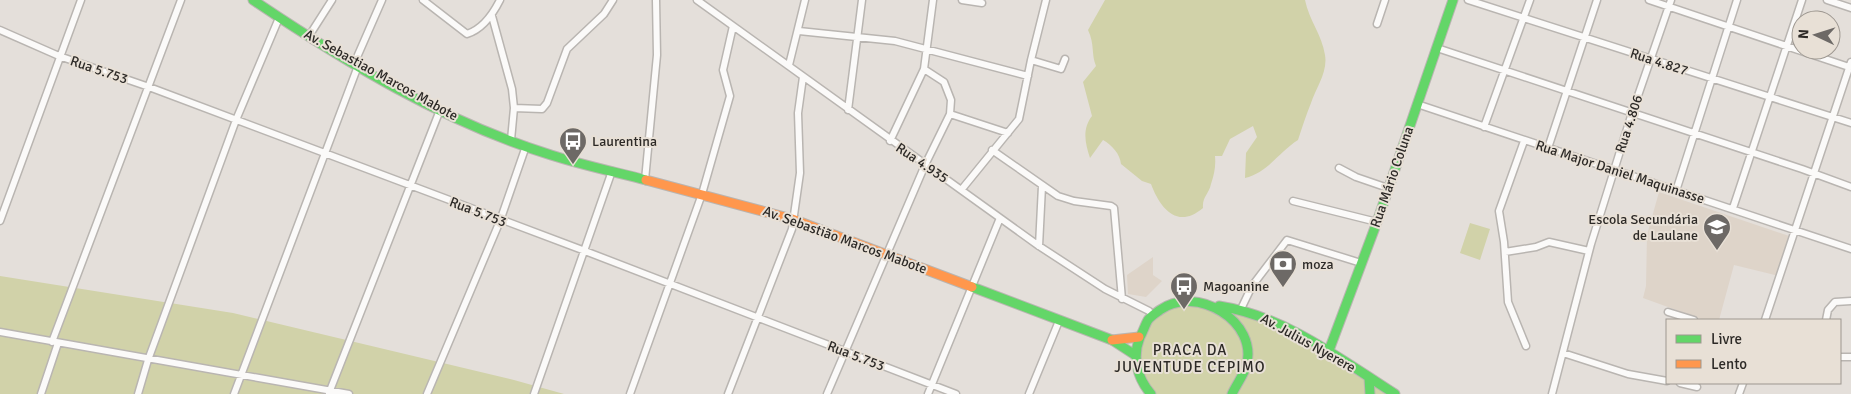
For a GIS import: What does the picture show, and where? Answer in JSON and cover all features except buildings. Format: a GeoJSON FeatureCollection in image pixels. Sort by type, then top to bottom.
{"type":"FeatureCollection","features":[{"type":"Feature","properties":{"kind":"main road","name":"Av. Sebastiao Marcos Mabote"},"geometry":{"type":"LineString","coordinates":[[253,0],[356,65],[440,110],[526,146],[571,160]]}},
{"type":"Feature","properties":{"kind":"main road","name":"Rua Mário Coluna"},"geometry":{"type":"LineString","coordinates":[[1329,350],[1377,222],[1453,0]]}},
{"type":"Feature","properties":{"kind":"main road","name":"Av. Sebastião Marcos Mabote"},"geometry":{"type":"LineString","coordinates":[[571,160],[792,219],[1036,313],[1112,340],[1135,355]]}},
{"type":"Feature","properties":{"kind":"main road","name":"Av. Julius Nyerere"},"geometry":{"type":"LineString","coordinates":[[1153,315],[1165,306],[1178,301],[1193,300],[1241,309],[1288,329],[1329,350],[1395,394]]}},
{"type":"Feature","properties":{"kind":"main road"},"geometry":{"type":"LineString","coordinates":[[1212,304],[1234,319],[1246,344],[1247,358],[1244,372],[1232,394]]}},
{"type":"Feature","properties":{"kind":"main road"},"geometry":{"type":"LineString","coordinates":[[1151,394],[1140,379],[1135,355],[1138,337],[1153,315]]}},
{"type":"Feature","properties":{"kind":"main road","name":"Av. Sebastião Marcos Mabote"},"geometry":{"type":"LineString","coordinates":[[1112,340],[1138,337]]}},
{"type":"Feature","properties":{"kind":"main road"},"geometry":{"type":"LineString","coordinates":[[1369,378],[1370,394]]}},
{"type":"Feature","properties":{"kind":"street"},"geometry":{"type":"LineString","coordinates":[[0,221],[81,0]]}},
{"type":"Feature","properties":{"kind":"street"},"geometry":{"type":"LineString","coordinates":[[41,394],[55,343],[181,0]]}},
{"type":"Feature","properties":{"kind":"street"},"geometry":{"type":"LineString","coordinates":[[309,36],[332,0]]}},
{"type":"Feature","properties":{"kind":"street"},"geometry":{"type":"LineString","coordinates":[[234,394],[382,0]]}},
{"type":"Feature","properties":{"kind":"street"},"geometry":{"type":"LineString","coordinates":[[423,0],[467,34],[474,31],[492,16],[500,0]]}},
{"type":"Feature","properties":{"kind":"street"},"geometry":{"type":"LineString","coordinates":[[514,108],[542,109],[567,49],[604,14],[613,0]]}},
{"type":"Feature","properties":{"kind":"street"},"geometry":{"type":"LineString","coordinates":[[645,180],[657,55],[656,0]]}},
{"type":"Feature","properties":{"kind":"street","name":"Rua 4.935"},"geometry":{"type":"LineString","coordinates":[[697,0],[708,3],[733,26],[789,65],[890,141],[1039,246],[1122,299],[1153,315]]}},
{"type":"Feature","properties":{"kind":"street"},"geometry":{"type":"LineString","coordinates":[[789,65],[799,31],[805,0]]}},
{"type":"Feature","properties":{"kind":"street"},"geometry":{"type":"LineString","coordinates":[[848,110],[859,37],[862,0]]}},
{"type":"Feature","properties":{"kind":"street"},"geometry":{"type":"LineString","coordinates":[[890,141],[924,69],[933,0]]}},
{"type":"Feature","properties":{"kind":"street"},"geometry":{"type":"LineString","coordinates":[[962,0],[982,3]]}},
{"type":"Feature","properties":{"kind":"street"},"geometry":{"type":"LineString","coordinates":[[962,190],[992,150],[1008,133],[1022,112],[1031,60],[1046,0]]}},
{"type":"Feature","properties":{"kind":"street"},"geometry":{"type":"LineString","coordinates":[[1377,24],[1386,0]]}},
{"type":"Feature","properties":{"kind":"street","name":"Rua 4.827"},"geometry":{"type":"LineString","coordinates":[[1468,0],[1584,39],[1851,123]]}},
{"type":"Feature","properties":{"kind":"street"},"geometry":{"type":"LineString","coordinates":[[1484,127],[1530,0]]}},
{"type":"Feature","properties":{"kind":"street"},"geometry":{"type":"LineString","coordinates":[[1548,148],[1598,0]]}},
{"type":"Feature","properties":{"kind":"street"},"geometry":{"type":"LineString","coordinates":[[1649,0],[1670,3],[1787,46],[1850,64],[1797,230],[1765,319]]}},
{"type":"Feature","properties":{"kind":"street"},"geometry":{"type":"LineString","coordinates":[[1676,191],[1737,0]]}},
{"type":"Feature","properties":{"kind":"street"},"geometry":{"type":"LineString","coordinates":[[1733,208],[1802,0]]}},
{"type":"Feature","properties":{"kind":"street"},"geometry":{"type":"LineString","coordinates":[[1827,0],[1851,8]]}},
{"type":"Feature","properties":{"kind":"street","name":"Rua 4.806"},"geometry":{"type":"LineString","coordinates":[[1552,394],[1614,169],[1670,3]]}},
{"type":"Feature","properties":{"kind":"street"},"geometry":{"type":"LineString","coordinates":[[492,16],[512,90],[514,108],[511,140]]}},
{"type":"Feature","properties":{"kind":"street"},"geometry":{"type":"LineString","coordinates":[[138,394],[148,360],[236,120],[279,18]]}},
{"type":"Feature","properties":{"kind":"street"},"geometry":{"type":"LineString","coordinates":[[630,394],[702,194],[730,96],[723,70],[733,26]]}},
{"type":"Feature","properties":{"kind":"street","name":"Rua 5.753"},"geometry":{"type":"LineString","coordinates":[[0,30],[59,56],[149,87],[411,187],[586,251],[956,394]]}},
{"type":"Feature","properties":{"kind":"street"},"geometry":{"type":"LineString","coordinates":[[799,31],[895,41],[1028,76]]}},
{"type":"Feature","properties":{"kind":"street"},"geometry":{"type":"LineString","coordinates":[[1437,48],[1752,152],[1851,187]]}},
{"type":"Feature","properties":{"kind":"street"},"geometry":{"type":"LineString","coordinates":[[1031,60],[1061,69],[1065,59]]}},
{"type":"Feature","properties":{"kind":"street"},"geometry":{"type":"LineString","coordinates":[[827,394],[925,165],[950,114],[951,100],[944,82],[924,69]]}},
{"type":"Feature","properties":{"kind":"street"},"geometry":{"type":"LineString","coordinates":[[728,394],[788,241],[800,173],[798,113],[803,77]]}},
{"type":"Feature","properties":{"kind":"street","name":"Rua Major Daniel Maquinasse"},"geometry":{"type":"LineString","coordinates":[[1417,104],[1851,248]]}},
{"type":"Feature","properties":{"kind":"street"},"geometry":{"type":"LineString","coordinates":[[329,392],[440,110]]}},
{"type":"Feature","properties":{"kind":"street"},"geometry":{"type":"LineString","coordinates":[[950,114],[1008,133]]}},
{"type":"Feature","properties":{"kind":"street"},"geometry":{"type":"LineString","coordinates":[[1524,141],[1499,211],[1505,252],[1508,302],[1526,346]]}},
{"type":"Feature","properties":{"kind":"street"},"geometry":{"type":"LineString","coordinates":[[427,394],[500,220],[526,146]]}},
{"type":"Feature","properties":{"kind":"street"},"geometry":{"type":"LineString","coordinates":[[992,150],[1058,196],[1074,201],[1108,205],[1114,208],[1122,299]]}},
{"type":"Feature","properties":{"kind":"street"},"geometry":{"type":"LineString","coordinates":[[1339,168],[1356,178],[1388,188]]}},
{"type":"Feature","properties":{"kind":"street"},"geometry":{"type":"LineString","coordinates":[[534,394],[586,251],[612,171]]}},
{"type":"Feature","properties":{"kind":"street"},"geometry":{"type":"LineString","coordinates":[[1039,246],[1042,186]]}},
{"type":"Feature","properties":{"kind":"street"},"geometry":{"type":"LineString","coordinates":[[1293,201],[1377,222]]}},
{"type":"Feature","properties":{"kind":"street"},"geometry":{"type":"LineString","coordinates":[[928,394],[1000,218]]}},
{"type":"Feature","properties":{"kind":"street"},"geometry":{"type":"LineString","coordinates":[[1241,309],[1252,286],[1287,240],[1361,263]]}},
{"type":"Feature","properties":{"kind":"street"},"geometry":{"type":"LineString","coordinates":[[1505,252],[1536,247],[1549,242],[1590,251]]}},
{"type":"Feature","properties":{"kind":"street"},"geometry":{"type":"LineString","coordinates":[[1826,319],[1828,310],[1834,302],[1851,301]]}},
{"type":"Feature","properties":{"kind":"street"},"geometry":{"type":"LineString","coordinates":[[1668,312],[1691,319]]}},
{"type":"Feature","properties":{"kind":"street"},"geometry":{"type":"LineString","coordinates":[[1029,394],[1059,321]]}},
{"type":"Feature","properties":{"kind":"street"},"geometry":{"type":"LineString","coordinates":[[0,332],[148,360],[349,394]]}},
{"type":"Feature","properties":{"kind":"street"},"geometry":{"type":"LineString","coordinates":[[1563,353],[1628,374],[1666,381]]}},
{"type":"Feature","properties":{"kind":"street"},"geometry":{"type":"LineString","coordinates":[[1684,384],[1697,387]]}},
{"type":"Feature","properties":{"kind":"shaded area","name":"Escola Secundária de Laulane"},"geometry":{"type":"Polygon","coordinates":[[[1659,192],[1792,237],[1779,276],[1734,265],[1719,319],[1701,319],[1643,298],[1646,286],[1647,235],[1659,192]]]}},
{"type":"Feature","properties":{"kind":"shaded area"},"geometry":{"type":"Polygon","coordinates":[[[1153,257],[1153,275],[1162,281],[1146,297],[1128,294],[1127,275],[1153,257]]]}},
{"type":"Feature","properties":{"kind":"green space"},"geometry":{"type":"Polygon","coordinates":[[[1105,0],[1305,0],[1321,41],[1325,55],[1325,68],[1298,140],[1260,172],[1245,178],[1246,153],[1257,137],[1253,126],[1230,139],[1222,156],[1215,156],[1214,174],[1203,208],[1185,217],[1177,216],[1165,208],[1159,201],[1151,184],[1142,181],[1121,164],[1115,150],[1103,140],[1090,158],[1085,136],[1092,116],[1083,82],[1096,66],[1092,40],[1088,30],[1105,0]]]}},
{"type":"Feature","properties":{"kind":"green space"},"geometry":{"type":"Polygon","coordinates":[[[1470,223],[1490,229],[1480,260],[1460,253],[1470,223]]]}},
{"type":"Feature","properties":{"kind":"green space"},"geometry":{"type":"Polygon","coordinates":[[[0,276],[233,313],[514,380],[564,394],[0,394],[0,276]]]}},
{"type":"Feature","properties":{"kind":"green space"},"geometry":{"type":"Polygon","coordinates":[[[1178,301],[1254,313],[1387,394],[1151,394],[1136,368],[1144,326],[1178,301]]]}},
{"type":"Feature","properties":{"kind":"traffic: fast"},"geometry":{"type":"LineString","coordinates":[[253,0],[360,68],[472,126],[551,155],[646,180]]}},
{"type":"Feature","properties":{"kind":"traffic: fast"},"geometry":{"type":"LineString","coordinates":[[1328,353],[1377,222],[1453,0]]}},
{"type":"Feature","properties":{"kind":"traffic: fast"},"geometry":{"type":"LineString","coordinates":[[972,287],[1112,340],[1135,355]]}},
{"type":"Feature","properties":{"kind":"traffic: fast"},"geometry":{"type":"LineString","coordinates":[[1151,394],[1142,381],[1137,367],[1136,352],[1140,337],[1148,320],[1160,310],[1174,303],[1190,301],[1206,304],[1221,312],[1234,322],[1243,335],[1248,350],[1246,367],[1232,394]]}},
{"type":"Feature","properties":{"kind":"traffic: fast"},"geometry":{"type":"LineString","coordinates":[[1219,306],[1243,311],[1289,329],[1333,353],[1395,394]]}},
{"type":"Feature","properties":{"kind":"traffic: fast"},"geometry":{"type":"LineString","coordinates":[[1369,378],[1370,394]]}},
{"type":"Feature","properties":{"kind":"traffic: slow"},"geometry":{"type":"LineString","coordinates":[[646,180],[792,219],[972,287]]}},
{"type":"Feature","properties":{"kind":"traffic: slow"},"geometry":{"type":"LineString","coordinates":[[1112,340],[1139,337]]}},
{"type":"Feature","properties":{"kind":"place","name":"Laurentina"},"geometry":{"type":"Point","coordinates":[573,165]}},
{"type":"Feature","properties":{"kind":"place","name":"Escola Secundária de Laulane"},"geometry":{"type":"Point","coordinates":[1717,251]}},
{"type":"Feature","properties":{"kind":"place","name":"moza"},"geometry":{"type":"Point","coordinates":[1283,288]}},
{"type":"Feature","properties":{"kind":"place","name":"Magoanine"},"geometry":{"type":"Point","coordinates":[1184,310]}},
{"type":"Feature","properties":{"kind":"district","name":"PRACA DA JUVENTUDE CEPIMO"},"geometry":{"type":"Point","coordinates":[1190,358]}}]}
